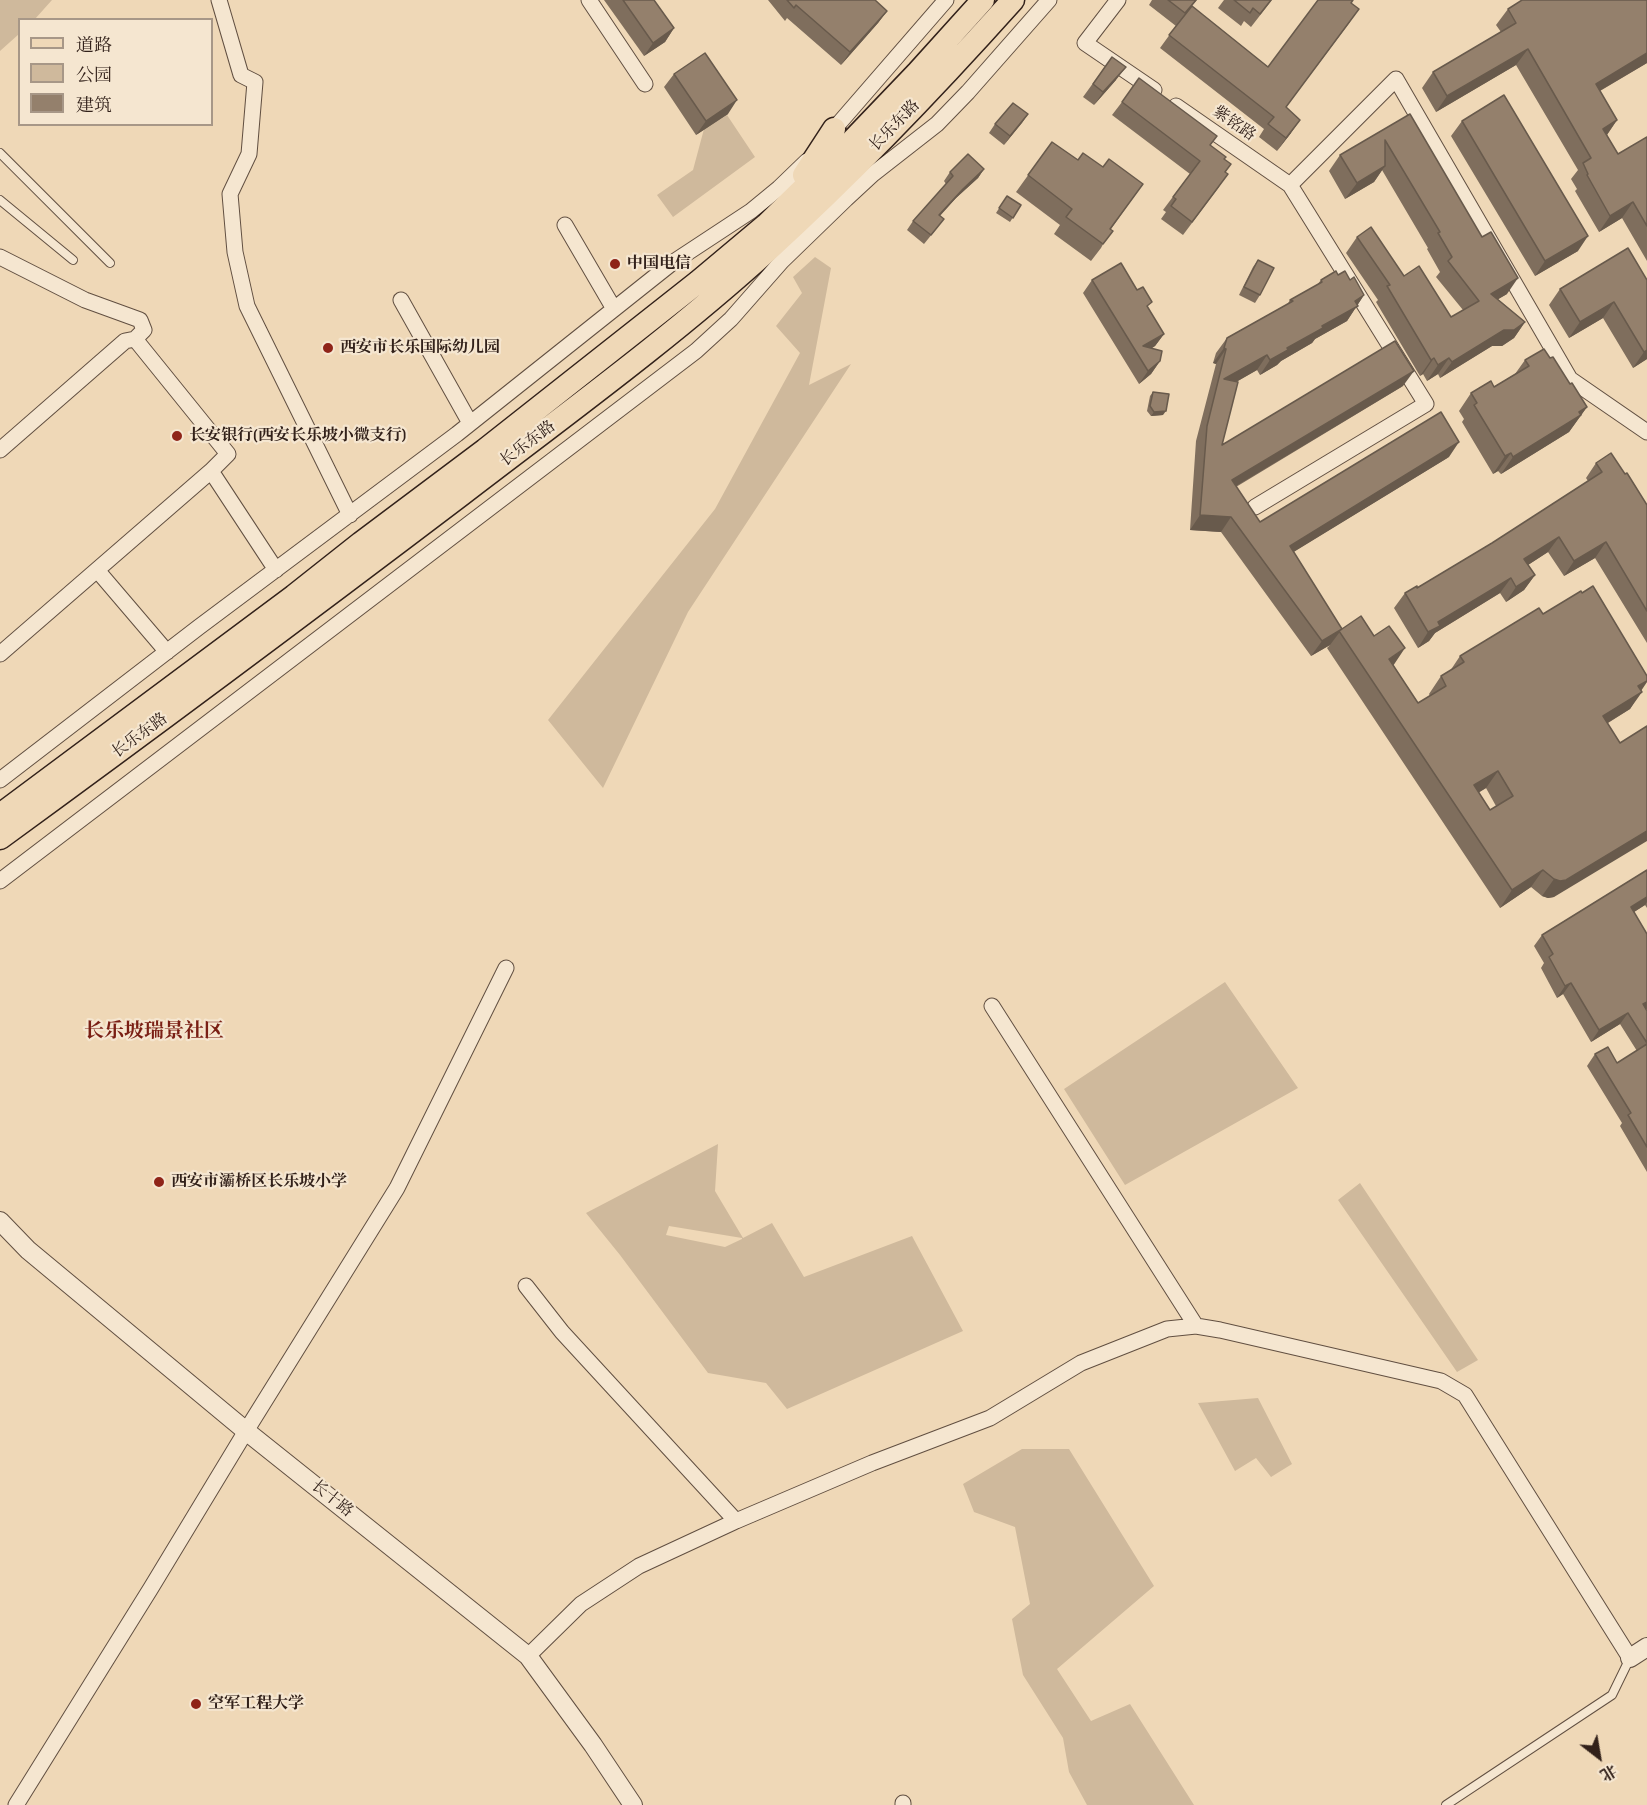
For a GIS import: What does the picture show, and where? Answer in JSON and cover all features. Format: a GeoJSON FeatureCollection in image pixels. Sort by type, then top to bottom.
{"type":"FeatureCollection","features":[{"type":"Feature","properties":{"kind":"main road","name":"长乐东路"},"geometry":{"type":"LineString","coordinates":[[0,815],[294,596],[485,450],[698,282],[781,210],[866,127],[983,0]]}},
{"type":"Feature","properties":{"kind":"main road","name":"长乐东路"},"geometry":{"type":"LineString","coordinates":[[0,838],[284,629],[620,373],[717,296],[875,147],[1013,0]]}},
{"type":"Feature","properties":{"kind":"main road"},"geometry":{"type":"LineString","coordinates":[[781,210],[834,129]]}},
{"type":"Feature","properties":{"kind":"street"},"geometry":{"type":"LineString","coordinates":[[219,0],[241,75],[255,82],[249,154],[230,194],[235,252],[247,306],[350,515]]}},
{"type":"Feature","properties":{"kind":"street"},"geometry":{"type":"LineString","coordinates":[[589,0],[645,84]]}},
{"type":"Feature","properties":{"kind":"street"},"geometry":{"type":"LineString","coordinates":[[0,780],[470,423],[672,263],[758,206],[808,160],[946,0]]}},
{"type":"Feature","properties":{"kind":"street"},"geometry":{"type":"LineString","coordinates":[[0,881],[696,351],[730,319],[782,261],[846,199],[873,174],[937,124],[976,84],[1049,0]]}},
{"type":"Feature","properties":{"kind":"street","name":"紫铭路"},"geometry":{"type":"LineString","coordinates":[[1118,0],[1085,42],[1290,185]]}},
{"type":"Feature","properties":{"kind":"street"},"geometry":{"type":"LineString","coordinates":[[1255,507],[1426,404],[1290,185],[1396,79],[1570,379],[1647,432]]}},
{"type":"Feature","properties":{"kind":"street"},"geometry":{"type":"LineString","coordinates":[[565,225],[614,309]]}},
{"type":"Feature","properties":{"kind":"street"},"geometry":{"type":"LineString","coordinates":[[0,257],[85,300],[140,320],[144,330],[135,339],[125,341],[0,450]]}},
{"type":"Feature","properties":{"kind":"street"},"geometry":{"type":"LineString","coordinates":[[401,300],[470,423]]}},
{"type":"Feature","properties":{"kind":"street"},"geometry":{"type":"LineString","coordinates":[[0,654],[228,454],[135,339]]}},
{"type":"Feature","properties":{"kind":"street"},"geometry":{"type":"LineString","coordinates":[[211,471],[276,570]]}},
{"type":"Feature","properties":{"kind":"street"},"geometry":{"type":"LineString","coordinates":[[97,570],[167,652]]}},
{"type":"Feature","properties":{"kind":"street"},"geometry":{"type":"LineString","coordinates":[[16,1805],[397,1188],[506,968]]}},
{"type":"Feature","properties":{"kind":"street"},"geometry":{"type":"LineString","coordinates":[[992,1006],[1196,1326]]}},
{"type":"Feature","properties":{"kind":"street","name":"长十路"},"geometry":{"type":"LineString","coordinates":[[0,1221],[28,1250],[246,1431],[528,1656],[593,1745],[633,1805]]}},
{"type":"Feature","properties":{"kind":"street"},"geometry":{"type":"LineString","coordinates":[[526,1286],[562,1332],[736,1521]]}},
{"type":"Feature","properties":{"kind":"street"},"geometry":{"type":"LineString","coordinates":[[528,1656],[581,1604],[639,1566],[736,1521],[872,1463],[990,1418],[1081,1364],[1167,1329],[1196,1326],[1441,1381],[1464,1395],[1630,1658],[1647,1647]]}},
{"type":"Feature","properties":{"kind":"lane"},"geometry":{"type":"LineString","coordinates":[[0,153],[110,263]]}},
{"type":"Feature","properties":{"kind":"lane"},"geometry":{"type":"LineString","coordinates":[[0,200],[73,260]]}},
{"type":"Feature","properties":{"kind":"lane"},"geometry":{"type":"LineString","coordinates":[[1446,1805],[1612,1695],[1630,1658]]}},
{"type":"Feature","properties":{"kind":"green space"},"geometry":{"type":"Polygon","coordinates":[[[0,0],[52,0],[36,18],[18,18],[18,35],[0,51],[0,0]]]}},
{"type":"Feature","properties":{"kind":"green space"},"geometry":{"type":"Polygon","coordinates":[[[727,115],[755,157],[673,217],[657,195],[693,170],[704,129],[727,115]]]}},
{"type":"Feature","properties":{"kind":"green space"},"geometry":{"type":"Polygon","coordinates":[[[815,257],[831,268],[809,385],[851,364],[688,612],[603,788],[548,720],[715,509],[800,353],[776,326],[802,293],[793,277],[815,257]]]}},
{"type":"Feature","properties":{"kind":"green space"},"geometry":{"type":"Polygon","coordinates":[[[1225,982],[1298,1088],[1125,1185],[1064,1089],[1225,982]]]}},
{"type":"Feature","properties":{"kind":"green space"},"geometry":{"type":"Polygon","coordinates":[[[718,1144],[715,1191],[743,1238],[772,1223],[804,1277],[912,1236],[963,1331],[787,1409],[766,1383],[708,1373],[586,1213],[718,1144]],[[669,1226],[666,1235],[725,1247],[742,1238],[669,1226]]]}},
{"type":"Feature","properties":{"kind":"green space"},"geometry":{"type":"Polygon","coordinates":[[[1360,1183],[1478,1360],[1457,1372],[1338,1200],[1360,1183]]]}},
{"type":"Feature","properties":{"kind":"green space"},"geometry":{"type":"Polygon","coordinates":[[[1258,1398],[1292,1464],[1271,1477],[1256,1458],[1235,1471],[1198,1403],[1258,1398]]]}},
{"type":"Feature","properties":{"kind":"green space"},"geometry":{"type":"Polygon","coordinates":[[[1022,1449],[1069,1449],[1154,1586],[1057,1669],[1091,1721],[1130,1704],[1194,1805],[1087,1805],[1069,1772],[1063,1738],[1023,1675],[1012,1619],[1030,1604],[1015,1527],[974,1512],[963,1484],[1022,1449]]]}},
{"type":"Feature","properties":{"kind":"building"},"geometry":{"type":"Polygon","coordinates":[[[623,0],[654,0],[674,28],[653,43],[623,0]]]}},
{"type":"Feature","properties":{"kind":"building"},"geometry":{"type":"Polygon","coordinates":[[[787,0],[875,0],[887,11],[850,52],[796,5],[794,8],[787,0]]]}},
{"type":"Feature","properties":{"kind":"building"},"geometry":{"type":"Polygon","coordinates":[[[1168,0],[1196,0],[1185,13],[1168,0]]]}},
{"type":"Feature","properties":{"kind":"building"},"geometry":{"type":"Polygon","coordinates":[[[1234,0],[1271,0],[1260,14],[1253,8],[1250,13],[1234,0]]]}},
{"type":"Feature","properties":{"kind":"building"},"geometry":{"type":"Polygon","coordinates":[[[1318,0],[1353,0],[1351,3],[1359,9],[1286,107],[1300,120],[1286,138],[1268,124],[1274,117],[1169,35],[1192,6],[1268,67],[1318,0]]]}},
{"type":"Feature","properties":{"kind":"building"},"geometry":{"type":"Polygon","coordinates":[[[1522,0],[1647,0],[1647,53],[1596,84],[1617,120],[1603,129],[1618,154],[1647,137],[1647,226],[1633,202],[1610,216],[1587,175],[1583,163],[1591,158],[1528,49],[1447,96],[1433,72],[1516,23],[1508,9],[1522,0]]]}},
{"type":"Feature","properties":{"kind":"building"},"geometry":{"type":"Polygon","coordinates":[[[705,53],[737,100],[706,121],[674,74],[705,53]]]}},
{"type":"Feature","properties":{"kind":"building"},"geometry":{"type":"Polygon","coordinates":[[[1112,57],[1126,67],[1103,92],[1093,84],[1112,57]]]}},
{"type":"Feature","properties":{"kind":"building"},"geometry":{"type":"Polygon","coordinates":[[[1139,78],[1217,136],[1210,145],[1226,157],[1224,159],[1231,164],[1225,172],[1228,174],[1192,222],[1171,206],[1176,199],[1173,197],[1200,161],[1122,102],[1139,78]]]}},
{"type":"Feature","properties":{"kind":"building"},"geometry":{"type":"Polygon","coordinates":[[[1504,95],[1588,236],[1545,261],[1462,121],[1504,95]]]}},
{"type":"Feature","properties":{"kind":"building"},"geometry":{"type":"Polygon","coordinates":[[[1013,103],[1028,114],[1010,136],[995,124],[1013,103]]]}},
{"type":"Feature","properties":{"kind":"building"},"geometry":{"type":"Polygon","coordinates":[[[1410,114],[1482,237],[1491,232],[1518,278],[1491,294],[1525,322],[1514,330],[1504,330],[1452,362],[1449,358],[1438,365],[1434,358],[1431,360],[1387,286],[1390,285],[1357,237],[1371,227],[1404,276],[1419,266],[1451,317],[1479,301],[1448,261],[1452,257],[1438,233],[1440,232],[1385,140],[1385,166],[1357,183],[1340,155],[1410,114]]]}},
{"type":"Feature","properties":{"kind":"building"},"geometry":{"type":"Polygon","coordinates":[[[1052,142],[1078,160],[1083,153],[1103,167],[1109,159],[1143,184],[1110,229],[1113,231],[1103,244],[1066,217],[1072,209],[1028,175],[1052,142]]]}},
{"type":"Feature","properties":{"kind":"building"},"geometry":{"type":"Polygon","coordinates":[[[968,154],[984,169],[939,215],[944,219],[931,235],[913,221],[953,176],[950,172],[968,154]]]}},
{"type":"Feature","properties":{"kind":"building"},"geometry":{"type":"Polygon","coordinates":[[[1007,196],[1021,205],[1013,218],[999,208],[1007,196]]]}},
{"type":"Feature","properties":{"kind":"building"},"geometry":{"type":"Polygon","coordinates":[[[1628,248],[1647,280],[1647,350],[1644,352],[1614,302],[1580,322],[1560,289],[1628,248]]]}},
{"type":"Feature","properties":{"kind":"building"},"geometry":{"type":"Polygon","coordinates":[[[1258,260],[1274,268],[1260,295],[1244,287],[1258,260]]]}},
{"type":"Feature","properties":{"kind":"building"},"geometry":{"type":"Polygon","coordinates":[[[1121,263],[1137,290],[1143,287],[1152,302],[1147,306],[1164,334],[1143,346],[1162,351],[1160,361],[1148,371],[1092,280],[1121,263]]]}},
{"type":"Feature","properties":{"kind":"building"},"geometry":{"type":"Polygon","coordinates":[[[1336,271],[1338,275],[1345,271],[1350,280],[1354,277],[1364,295],[1355,301],[1358,306],[1270,360],[1267,355],[1224,379],[1238,382],[1222,445],[1395,341],[1414,371],[1232,480],[1260,522],[1441,412],[1459,442],[1290,546],[1342,629],[1322,641],[1231,517],[1200,515],[1207,426],[1227,338],[1293,301],[1290,300],[1322,282],[1321,280],[1336,271]]]}},
{"type":"Feature","properties":{"kind":"building"},"geometry":{"type":"Polygon","coordinates":[[[1544,349],[1550,358],[1553,357],[1587,407],[1579,412],[1581,415],[1513,457],[1511,453],[1505,456],[1474,405],[1477,403],[1471,393],[1491,381],[1494,387],[1529,366],[1525,360],[1544,349]]]}},
{"type":"Feature","properties":{"kind":"building"},"geometry":{"type":"Polygon","coordinates":[[[1153,392],[1169,394],[1166,411],[1154,412],[1150,406],[1153,392]]]}},
{"type":"Feature","properties":{"kind":"building"},"geometry":{"type":"Polygon","coordinates":[[[1611,453],[1647,505],[1647,611],[1606,542],[1574,561],[1559,537],[1524,559],[1535,575],[1516,587],[1511,578],[1438,622],[1440,626],[1428,632],[1405,593],[1492,543],[1602,472],[1596,463],[1611,453]]]}},
{"type":"Feature","properties":{"kind":"building"},"geometry":{"type":"Polygon","coordinates":[[[1593,586],[1647,676],[1647,681],[1638,686],[1642,692],[1603,716],[1620,743],[1647,726],[1647,831],[1566,880],[1554,879],[1543,870],[1512,890],[1339,631],[1361,616],[1374,636],[1389,626],[1405,648],[1389,659],[1418,703],[1446,686],[1441,676],[1464,662],[1460,656],[1539,608],[1543,614],[1581,591],[1582,593],[1593,586]],[[1498,771],[1474,785],[1490,810],[1513,796],[1498,771]]]}},
{"type":"Feature","properties":{"kind":"building"},"geometry":{"type":"Polygon","coordinates":[[[1647,870],[1647,897],[1631,907],[1647,934],[1647,1002],[1643,1004],[1647,1011],[1647,1043],[1628,1013],[1599,1030],[1571,983],[1565,986],[1549,957],[1553,954],[1542,935],[1647,870]]]}},
{"type":"Feature","properties":{"kind":"building"},"geometry":{"type":"Polygon","coordinates":[[[1647,1044],[1647,1147],[1628,1115],[1631,1113],[1595,1054],[1608,1047],[1617,1063],[1647,1044]]]}},
{"type":"Feature","properties":{"kind":"place","name":"中国电信"},"geometry":{"type":"Point","coordinates":[615,264]}},
{"type":"Feature","properties":{"kind":"place","name":"西安市长乐国际幼儿园"},"geometry":{"type":"Point","coordinates":[328,348]}},
{"type":"Feature","properties":{"kind":"place","name":"长安银行(西安长乐坡小微支行)"},"geometry":{"type":"Point","coordinates":[177,436]}},
{"type":"Feature","properties":{"kind":"place","name":"西安市灞桥区长乐坡小学"},"geometry":{"type":"Point","coordinates":[159,1182]}},
{"type":"Feature","properties":{"kind":"place","name":"空军工程大学"},"geometry":{"type":"Point","coordinates":[196,1704]}},
{"type":"Feature","properties":{"kind":"district","name":"长乐坡瑞景社区"},"geometry":{"type":"Point","coordinates":[154,1032]}}]}
